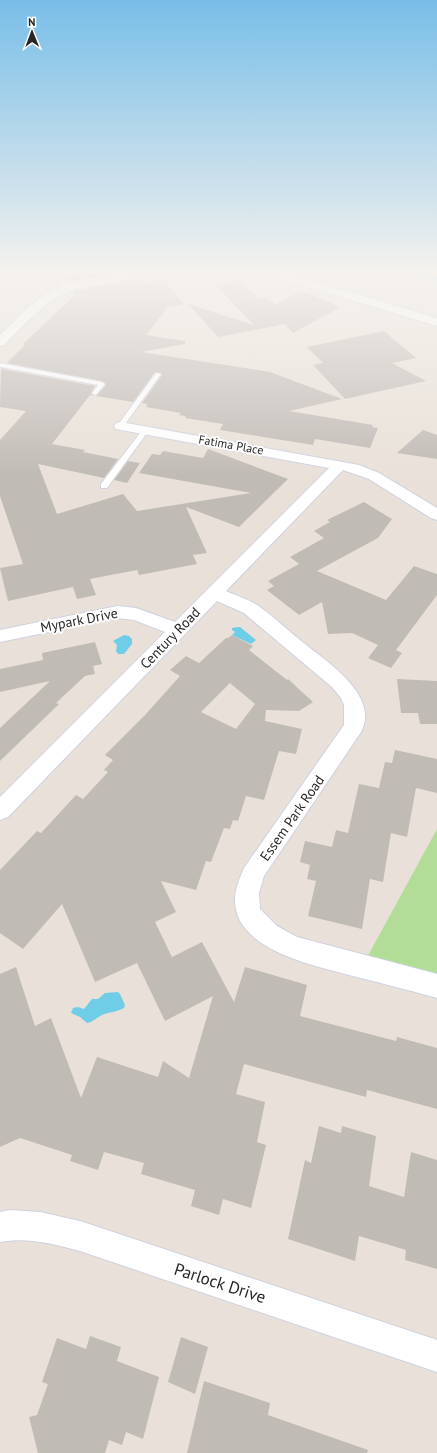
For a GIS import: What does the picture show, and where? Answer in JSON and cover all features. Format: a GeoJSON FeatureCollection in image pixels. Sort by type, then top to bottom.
{"type":"FeatureCollection","features":[{"type":"Feature","properties":{"kind":"street","name":"Fatima Place"},"geometry":{"type":"LineString","coordinates":[[121,426],[354,468],[374,476],[437,516]]}},
{"type":"Feature","properties":{"kind":"street","name":"Century Road"},"geometry":{"type":"LineString","coordinates":[[0,811],[340,465]]}},
{"type":"Feature","properties":{"kind":"street","name":"Essem Park Road"},"geometry":{"type":"LineString","coordinates":[[214,593],[250,609],[344,686],[356,711],[354,727],[351,733],[249,882],[246,895],[251,916],[262,928],[281,941],[309,953],[437,986]]}},
{"type":"Feature","properties":{"kind":"street","name":"Mypark Drive"},"geometry":{"type":"LineString","coordinates":[[0,636],[117,612],[136,614],[179,630]]}},
{"type":"Feature","properties":{"kind":"street","name":"Parlock Drive"},"geometry":{"type":"LineString","coordinates":[[0,1227],[9,1225],[43,1227],[80,1236],[437,1356]]}},
{"type":"Feature","properties":{"kind":"lane"},"geometry":{"type":"LineString","coordinates":[[0,365],[102,384],[94,393]]}},
{"type":"Feature","properties":{"kind":"lane"},"geometry":{"type":"LineString","coordinates":[[121,426],[158,374]]}},
{"type":"Feature","properties":{"kind":"lane"},"geometry":{"type":"LineString","coordinates":[[104,486],[144,430]]}},
{"type":"Feature","properties":{"kind":"green space"},"geometry":{"type":"Polygon","coordinates":[[[437,829],[437,982],[364,963],[437,829]]]}},
{"type":"Feature","properties":{"kind":"water"},"geometry":{"type":"Polygon","coordinates":[[[240,627],[256,640],[251,644],[232,635],[235,632],[232,628],[240,627]]]}},
{"type":"Feature","properties":{"kind":"water"},"geometry":{"type":"Polygon","coordinates":[[[124,635],[129,636],[132,639],[132,644],[124,654],[118,654],[116,651],[117,645],[113,641],[124,635]]]}},
{"type":"Feature","properties":{"kind":"water"},"geometry":{"type":"Polygon","coordinates":[[[118,992],[125,1005],[124,1008],[102,1015],[87,1023],[80,1017],[71,1013],[73,1008],[78,1007],[84,1009],[92,999],[98,999],[105,993],[118,992]]]}},
{"type":"Feature","properties":{"kind":"building"},"geometry":{"type":"Polygon","coordinates":[[[26,341],[185,341],[185,344],[141,352],[270,372],[342,399],[289,411],[373,425],[372,427],[378,428],[370,448],[315,439],[313,445],[220,430],[223,424],[185,418],[186,416],[179,415],[181,413],[146,407],[148,404],[142,403],[162,375],[161,373],[155,372],[133,402],[96,396],[106,385],[102,381],[7,363],[25,345],[23,344],[26,341]]]}},
{"type":"Feature","properties":{"kind":"building"},"geometry":{"type":"Polygon","coordinates":[[[337,341],[396,341],[416,358],[392,363],[426,381],[345,399],[313,365],[323,363],[307,347],[337,341]]]}},
{"type":"Feature","properties":{"kind":"building"},"geometry":{"type":"Polygon","coordinates":[[[1,369],[95,386],[91,393],[93,396],[90,395],[52,444],[85,450],[83,452],[118,459],[104,478],[38,464],[57,514],[123,494],[137,511],[251,493],[139,473],[152,454],[160,455],[163,451],[203,458],[208,449],[288,479],[239,527],[186,507],[207,553],[193,555],[197,564],[139,575],[137,570],[90,579],[96,595],[77,599],[73,587],[8,601],[0,568],[23,564],[0,496],[0,440],[26,411],[0,407],[1,369]]]}},
{"type":"Feature","properties":{"kind":"building"},"geometry":{"type":"Polygon","coordinates":[[[423,430],[437,435],[437,459],[397,453],[423,430]]]}},
{"type":"Feature","properties":{"kind":"building"},"geometry":{"type":"Polygon","coordinates":[[[128,461],[140,463],[127,483],[114,480],[128,461]]]}},
{"type":"Feature","properties":{"kind":"building"},"geometry":{"type":"Polygon","coordinates":[[[364,502],[392,519],[378,538],[317,571],[386,600],[414,566],[437,574],[437,595],[396,650],[402,653],[391,668],[368,658],[378,645],[352,633],[328,634],[322,602],[299,615],[267,590],[274,586],[268,581],[299,564],[290,557],[324,538],[314,531],[330,522],[327,520],[364,502]]]}},
{"type":"Feature","properties":{"kind":"building"},"geometry":{"type":"Polygon","coordinates":[[[232,635],[253,646],[249,650],[287,680],[288,679],[313,702],[299,711],[266,710],[265,721],[302,729],[296,754],[279,751],[264,800],[246,796],[238,821],[233,820],[230,829],[224,828],[211,862],[206,861],[196,890],[161,881],[176,912],[155,922],[172,957],[202,942],[234,1002],[245,967],[307,985],[300,1016],[396,1041],[397,1037],[437,1048],[437,1109],[367,1090],[366,1097],[244,1064],[236,1094],[265,1102],[257,1142],[266,1145],[251,1208],[223,1199],[219,1215],[191,1206],[195,1190],[141,1174],[144,1163],[104,1152],[98,1170],[70,1161],[72,1155],[20,1138],[0,1147],[0,974],[16,967],[35,1026],[51,1018],[81,1098],[97,1057],[158,1077],[163,1061],[189,1078],[213,996],[165,1021],[137,963],[95,982],[62,904],[23,949],[0,933],[0,870],[37,831],[41,833],[76,795],[83,799],[108,772],[104,770],[113,760],[105,755],[145,715],[180,676],[170,670],[186,656],[199,663],[226,638],[232,635]],[[230,683],[201,712],[236,729],[255,704],[230,683]]]}},
{"type":"Feature","properties":{"kind":"building"},"geometry":{"type":"Polygon","coordinates":[[[95,642],[102,664],[93,666],[95,674],[85,676],[56,703],[59,704],[0,761],[0,728],[50,681],[0,692],[0,669],[43,660],[42,653],[95,642]]]}},
{"type":"Feature","properties":{"kind":"building"},"geometry":{"type":"Polygon","coordinates":[[[397,679],[437,681],[437,724],[420,724],[418,713],[401,713],[397,679]]]}},
{"type":"Feature","properties":{"kind":"building"},"geometry":{"type":"Polygon","coordinates":[[[395,750],[437,759],[437,793],[416,788],[407,837],[391,833],[383,882],[370,879],[362,929],[308,916],[316,881],[307,879],[310,865],[300,862],[305,841],[332,847],[336,830],[348,833],[359,784],[379,788],[385,762],[392,763],[395,750]]]}},
{"type":"Feature","properties":{"kind":"building"},"geometry":{"type":"Polygon","coordinates":[[[319,1126],[341,1133],[342,1126],[376,1136],[369,1186],[404,1197],[411,1152],[437,1160],[437,1269],[405,1260],[406,1250],[359,1236],[355,1261],[288,1239],[305,1160],[311,1163],[319,1126]]]}},
{"type":"Feature","properties":{"kind":"building"},"geometry":{"type":"Polygon","coordinates":[[[90,1336],[121,1347],[117,1361],[159,1377],[143,1439],[126,1432],[122,1445],[109,1440],[105,1453],[38,1453],[29,1417],[37,1415],[48,1384],[42,1382],[57,1338],[86,1349],[90,1336]]]}},
{"type":"Feature","properties":{"kind":"building"},"geometry":{"type":"Polygon","coordinates":[[[181,1337],[208,1347],[195,1394],[168,1382],[181,1337]]]}},
{"type":"Feature","properties":{"kind":"building"},"geometry":{"type":"Polygon","coordinates":[[[204,1381],[270,1403],[268,1415],[368,1450],[367,1453],[187,1453],[204,1381]]]}}]}
